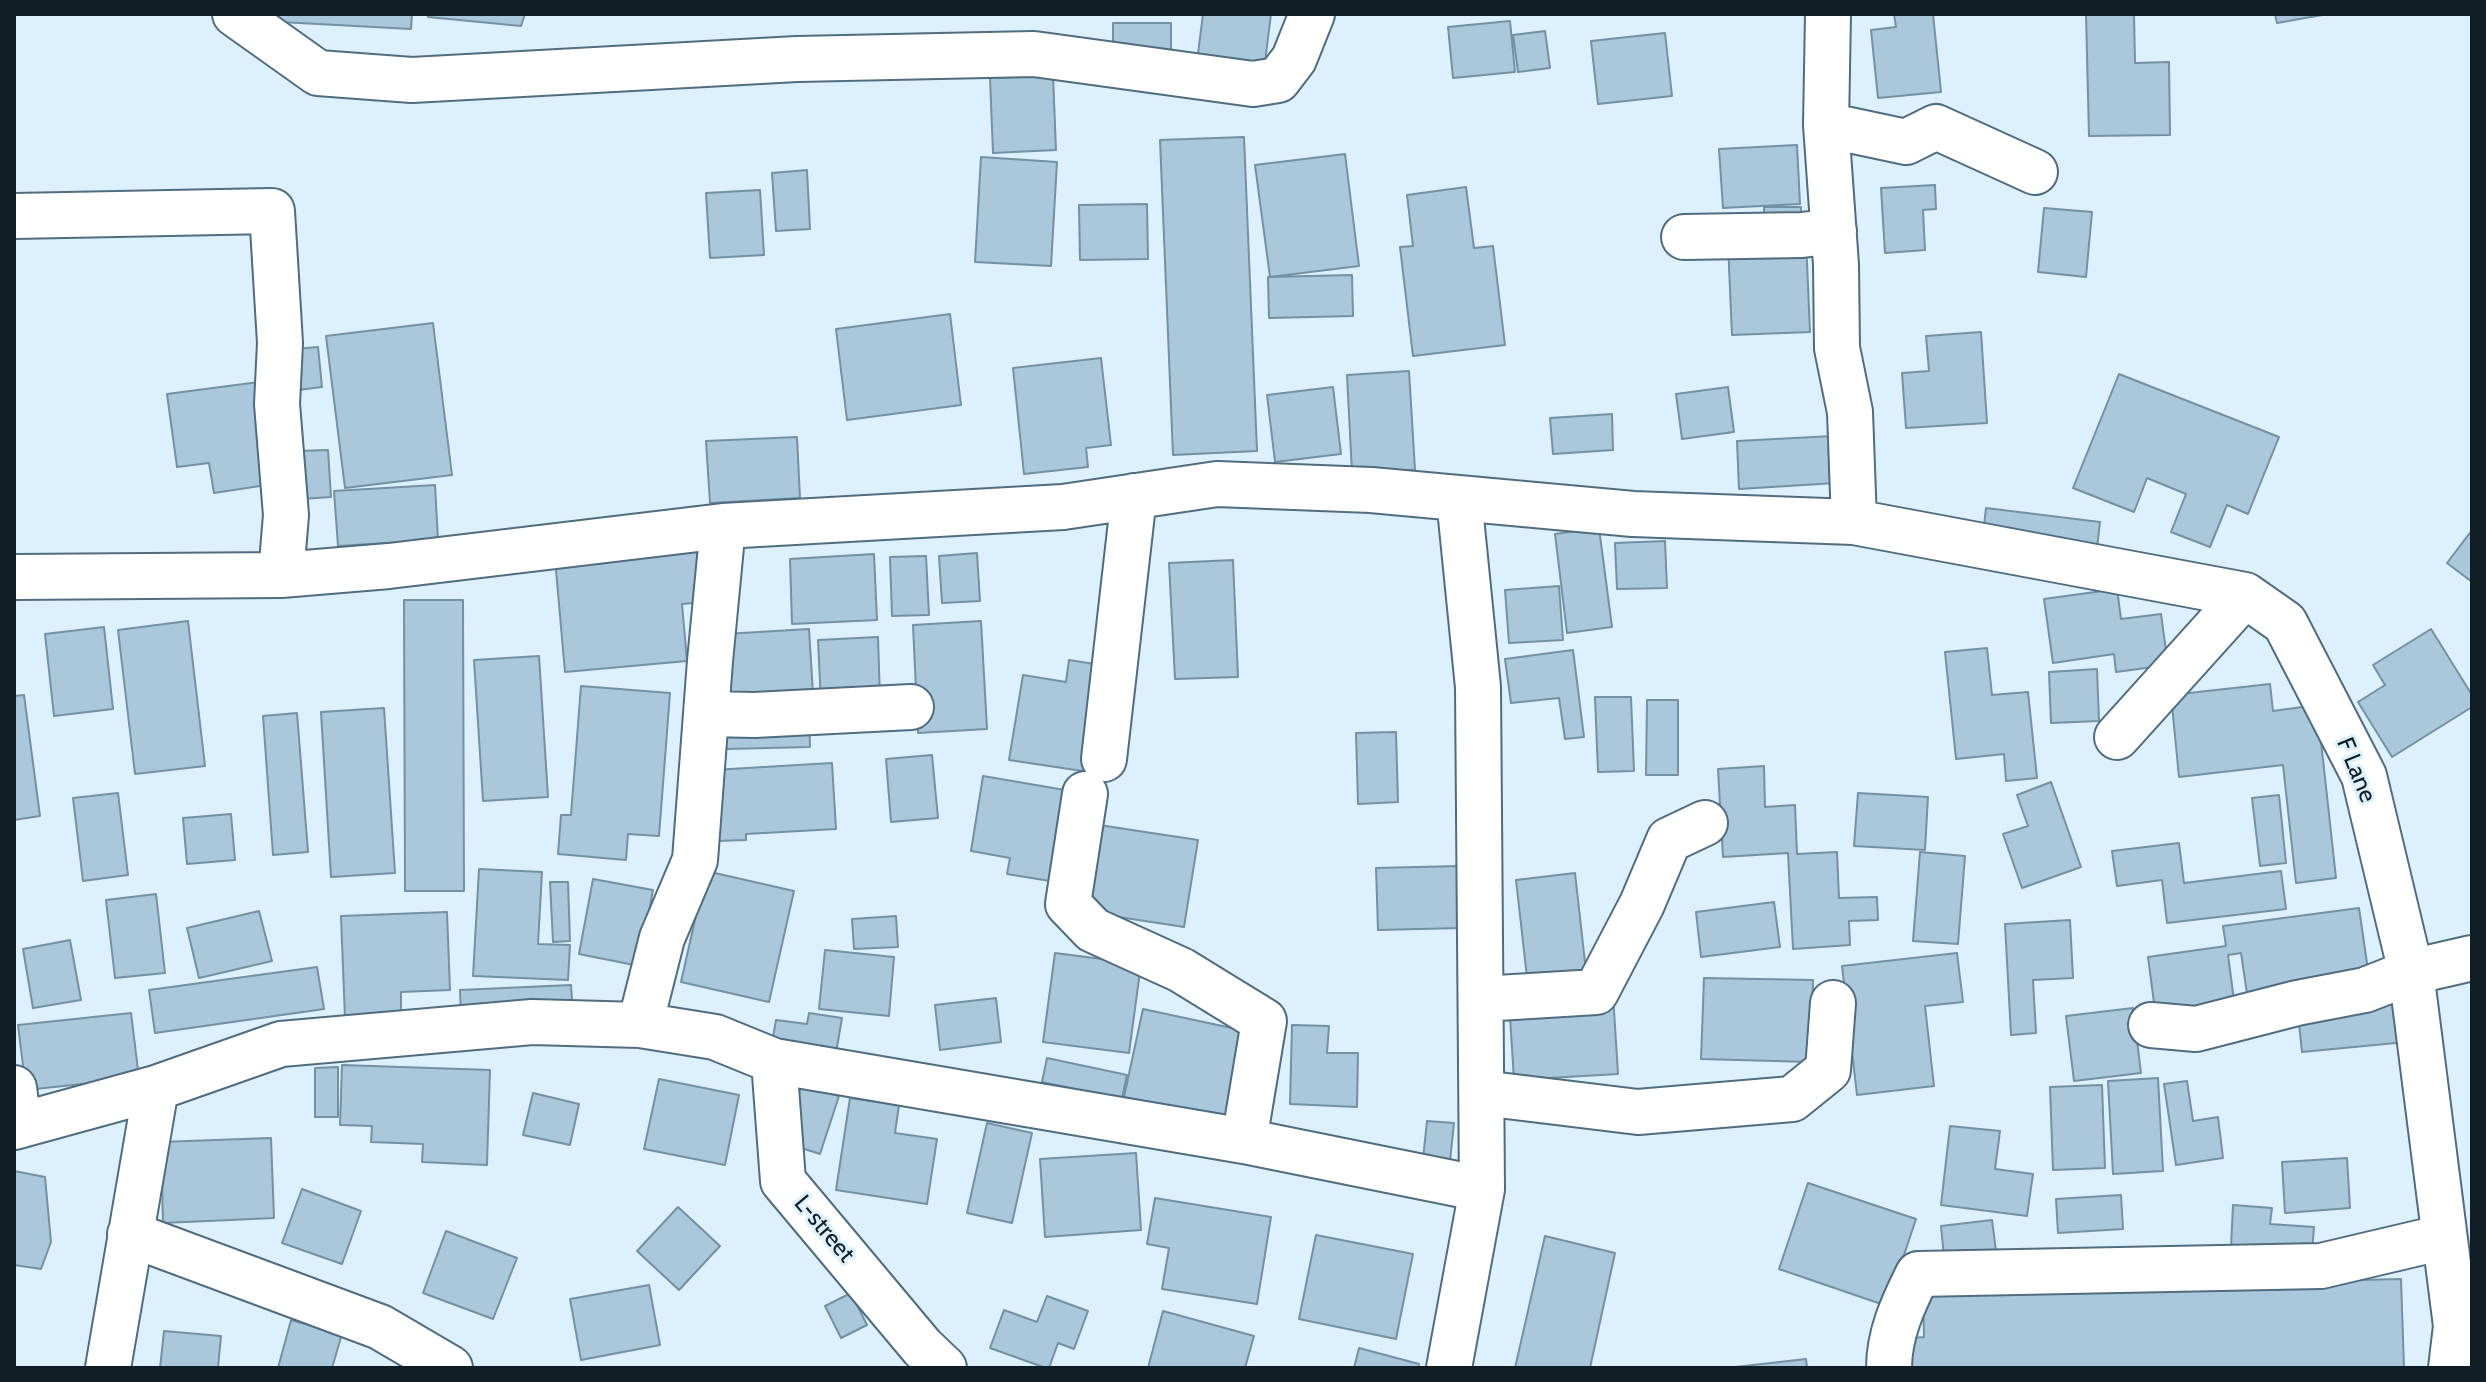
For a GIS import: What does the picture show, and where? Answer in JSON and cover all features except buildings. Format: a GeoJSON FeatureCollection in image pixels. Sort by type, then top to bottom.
{"type":"FeatureCollection","features":[{"type":"Feature","properties":{"kind":"street"},"geometry":{"type":"LineString","coordinates":[[235,14],[318,73],[412,80],[797,59],[1034,54],[1253,84],[1278,80],[1294,59],[1312,14]]}},
{"type":"Feature","properties":{"kind":"street"},"geometry":{"type":"LineString","coordinates":[[1828,14],[1826,125],[1834,231],[1837,348],[1850,412],[1854,522]]}},
{"type":"Feature","properties":{"kind":"street"},"geometry":{"type":"LineString","coordinates":[[1826,125],[1906,142],[1936,127],[2035,172]]}},
{"type":"Feature","properties":{"kind":"street"},"geometry":{"type":"LineString","coordinates":[[14,216],[272,211],[279,311],[277,404],[286,515],[281,575]]}},
{"type":"Feature","properties":{"kind":"street"},"geometry":{"type":"LineString","coordinates":[[1684,237],[1802,235],[1834,231]]}},
{"type":"Feature","properties":{"kind":"street","name":"F Lane"},"geometry":{"type":"LineString","coordinates":[[14,577],[281,575],[389,566],[723,526],[1063,507],[1217,484],[1371,490],[1633,514],[1854,522],[2245,595],[2285,623],[2364,776],[2411,972],[2456,1326],[2451,1368]]}},
{"type":"Feature","properties":{"kind":"street"},"geometry":{"type":"LineString","coordinates":[[1134,496],[1094,776],[1068,904],[1093,930],[1181,970],[1264,1021],[1244,1141]]}},
{"type":"Feature","properties":{"kind":"street"},"geometry":{"type":"LineString","coordinates":[[1449,1368],[1482,1189],[1478,687],[1459,498]]}},
{"type":"Feature","properties":{"kind":"street"},"geometry":{"type":"LineString","coordinates":[[640,1025],[662,938],[695,860],[723,526]]}},
{"type":"Feature","properties":{"kind":"street"},"geometry":{"type":"LineString","coordinates":[[2117,737],[2245,595]]}},
{"type":"Feature","properties":{"kind":"street"},"geometry":{"type":"LineString","coordinates":[[706,714],[754,715],[911,707]]}},
{"type":"Feature","properties":{"kind":"street"},"geometry":{"type":"LineString","coordinates":[[1481,999],[1596,992],[1642,904],[1669,840],[1705,823]]}},
{"type":"Feature","properties":{"kind":"street"},"geometry":{"type":"LineString","coordinates":[[2151,1025],[2196,1029],[2297,1003],[2365,990],[2411,972],[2472,958]]}},
{"type":"Feature","properties":{"kind":"street"},"geometry":{"type":"LineString","coordinates":[[1482,1093],[1638,1112],[1792,1099],[1828,1070],[1833,1003]]}},
{"type":"Feature","properties":{"kind":"street"},"geometry":{"type":"LineString","coordinates":[[16,1113],[156,1088],[281,1044],[532,1022],[640,1025],[715,1037],[774,1061],[1244,1141],[1482,1189]]}},
{"type":"Feature","properties":{"kind":"street","name":"L-street"},"geometry":{"type":"LineString","coordinates":[[774,1061],[783,1181],[922,1347],[944,1368]]}},
{"type":"Feature","properties":{"kind":"street"},"geometry":{"type":"LineString","coordinates":[[108,1368],[156,1088]]}},
{"type":"Feature","properties":{"kind":"street"},"geometry":{"type":"LineString","coordinates":[[130,1234],[380,1327],[450,1368]]}},
{"type":"Feature","properties":{"kind":"street"},"geometry":{"type":"LineString","coordinates":[[1889,1368],[1889,1350],[1900,1311],[1918,1274],[2321,1266],[2444,1237]]}}]}
